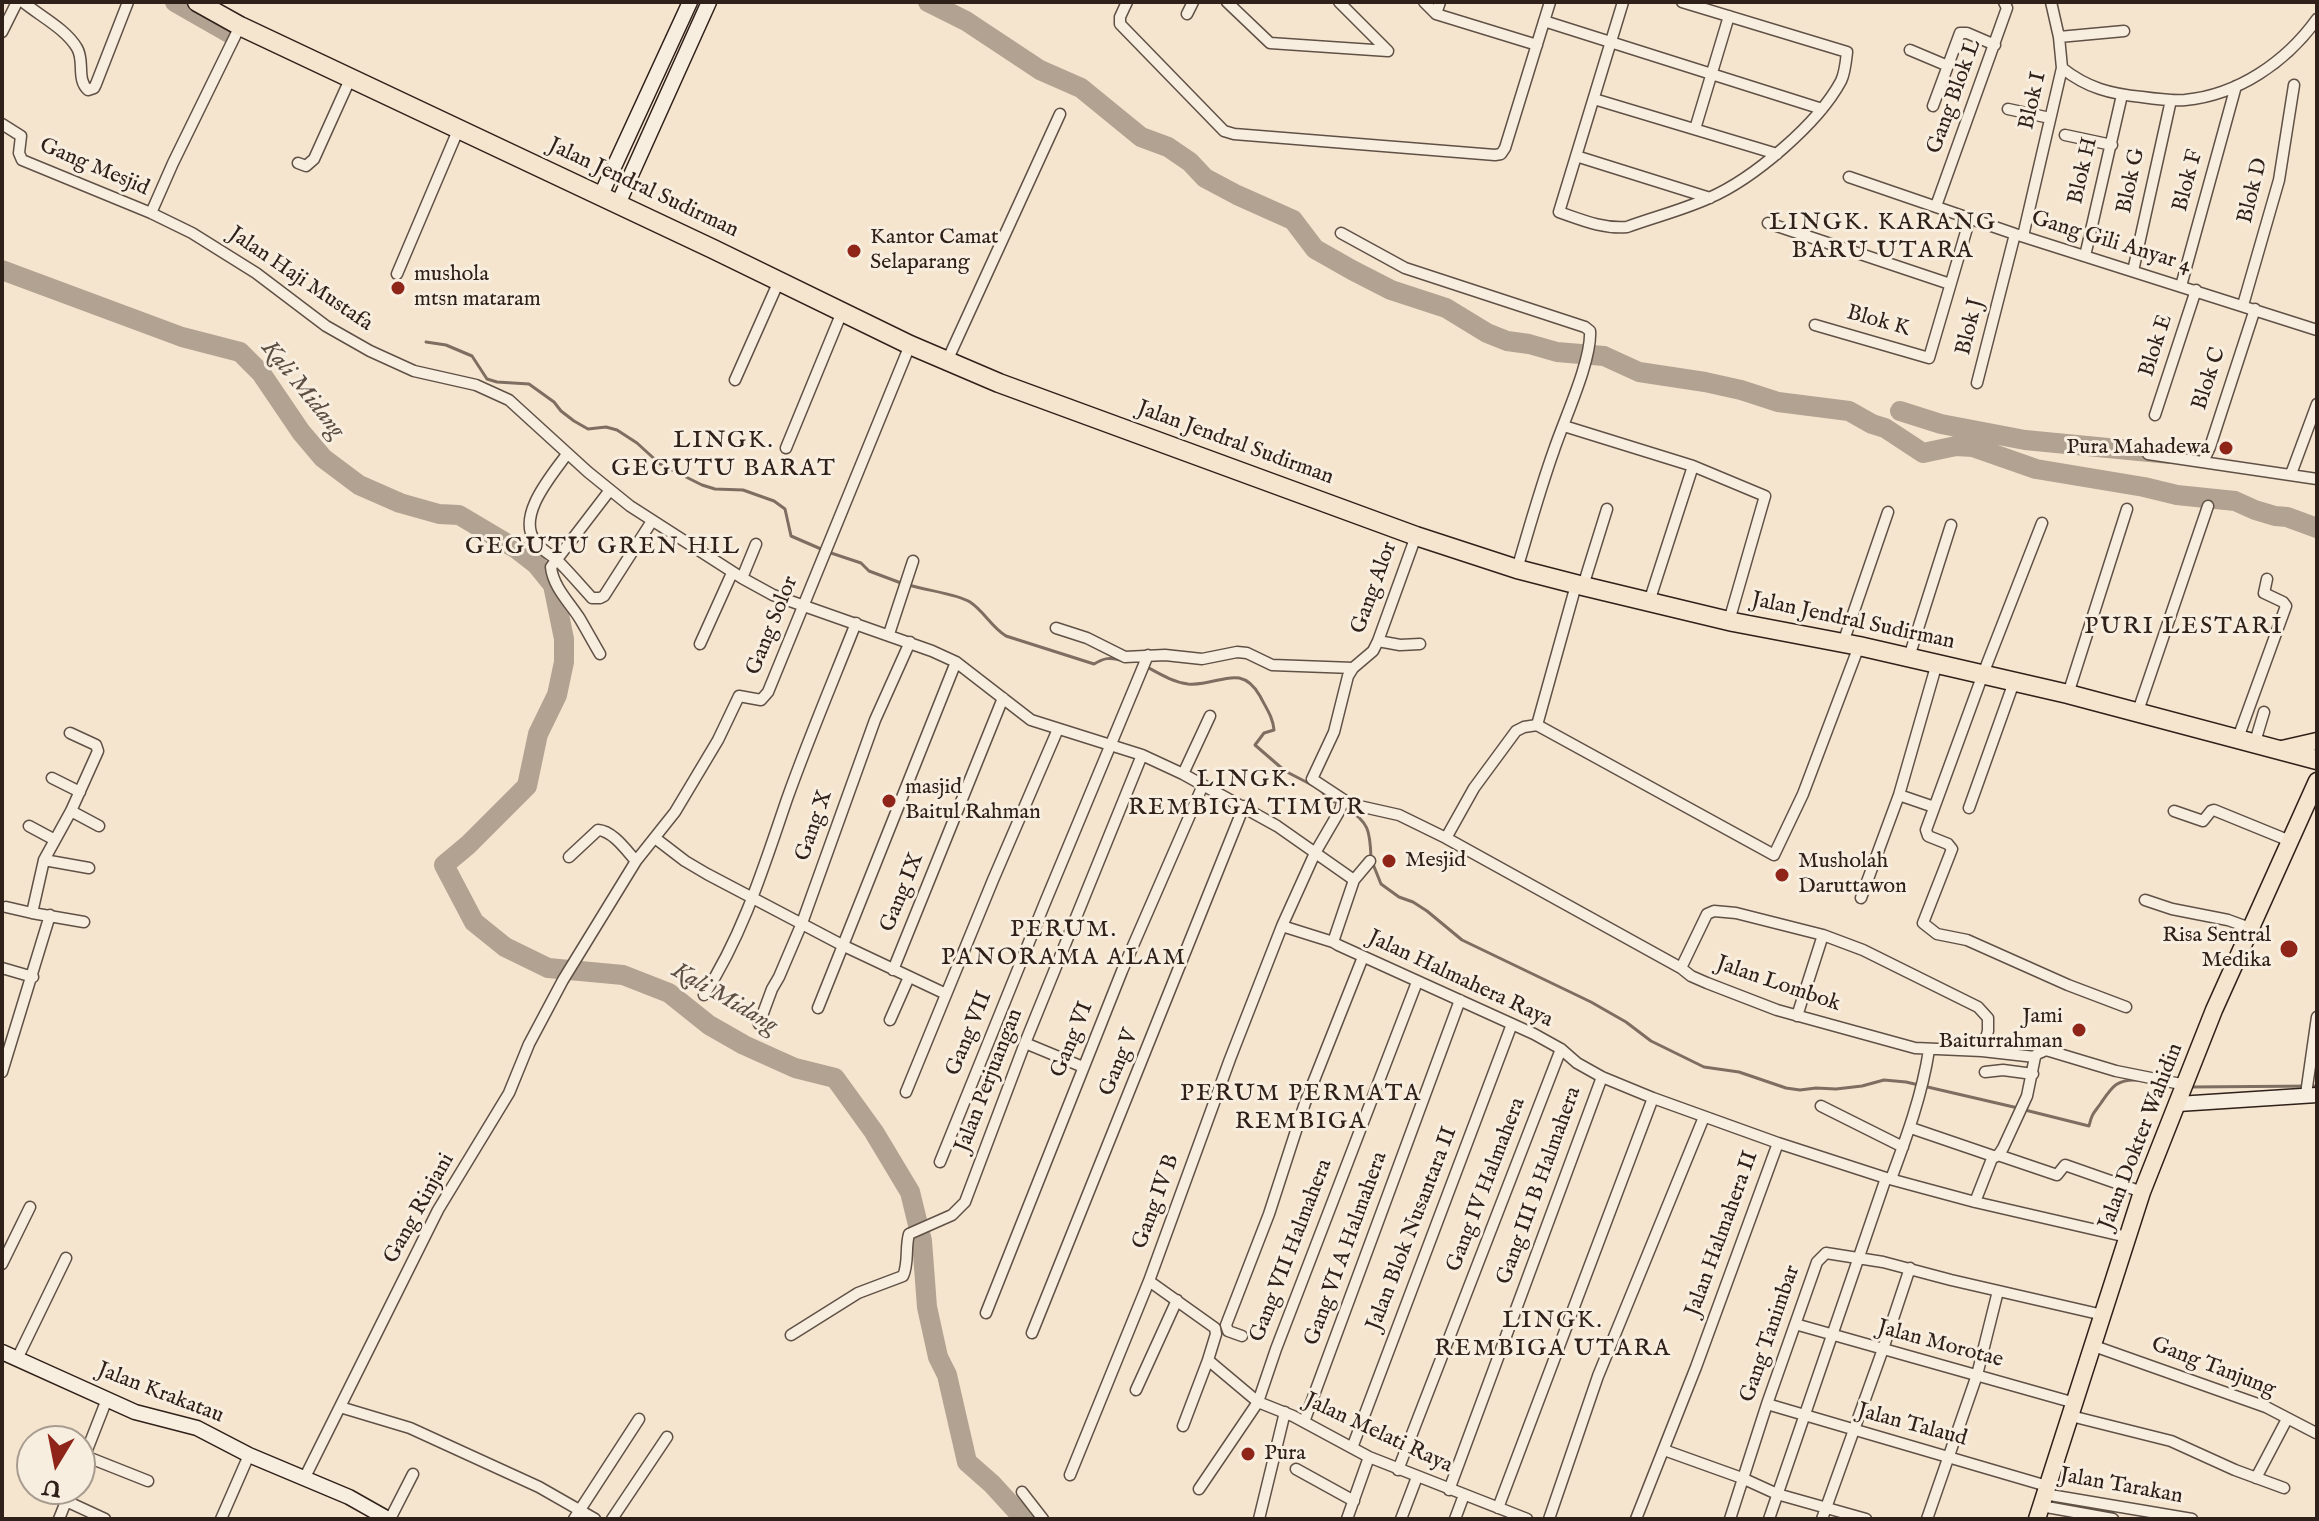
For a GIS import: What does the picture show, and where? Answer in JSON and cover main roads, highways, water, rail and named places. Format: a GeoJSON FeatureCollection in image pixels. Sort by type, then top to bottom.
{"type":"FeatureCollection","features":[{"type":"Feature","properties":{"kind":"highway","name":"Jalan Jendral Sudirman"},"geometry":{"type":"LineString","coordinates":[[197,2],[216,7],[240,26],[910,345],[999,383],[1416,536],[1579,586],[1729,621],[1937,663],[2138,711],[2317,760]]}},
{"type":"Feature","properties":{"kind":"main road"},"geometry":{"type":"LineString","coordinates":[[2282,749],[2317,741]]}},
{"type":"Feature","properties":{"kind":"main road","name":"Jalan Dokter Wahidin"},"geometry":{"type":"LineString","coordinates":[[2042,1501],[2142,1192],[2214,1010],[2316,787]]}},
{"type":"Feature","properties":{"kind":"waterway"},"geometry":{"type":"LineString","coordinates":[[175,2],[231,34]]}},
{"type":"Feature","properties":{"kind":"waterway"},"geometry":{"type":"LineString","coordinates":[[928,2],[966,21],[1040,70],[1081,88],[1141,137],[1168,147],[1190,162],[1205,178],[1293,220],[1315,249],[1391,290],[1446,308],[1487,333],[1507,341],[1557,352],[1604,356],[1639,372],[1705,382],[1778,402],[1849,411],[1885,428],[1923,453],[1956,446],[1973,447],[2036,469],[2177,495],[2235,501],[2317,528]]}},
{"type":"Feature","properties":{"kind":"waterway","name":"Kali Midang"},"geometry":{"type":"LineString","coordinates":[[2,270],[182,337],[240,352],[261,373],[301,432],[323,458],[359,485],[400,503],[439,514],[459,515],[536,564],[553,585],[564,639],[564,662],[557,695],[538,734],[527,786],[444,865],[474,922],[505,947],[548,968],[623,975],[669,993],[709,1025],[744,1045],[795,1068],[835,1078],[874,1132],[910,1192],[922,1241],[927,1307],[967,1462],[1024,1519]]}},
{"type":"Feature","properties":{"kind":"waterway"},"geometry":{"type":"LineString","coordinates":[[426,342],[446,345],[472,356],[487,379],[529,384],[574,421],[588,429],[606,427],[617,430],[660,464],[702,485],[743,490],[774,501],[785,509],[791,536],[821,549]]}},
{"type":"Feature","properties":{"kind":"waterway"},"geometry":{"type":"LineString","coordinates":[[1900,411],[1941,424],[2025,440],[2170,454]]}},
{"type":"Feature","properties":{"kind":"waterway"},"geometry":{"type":"LineString","coordinates":[[828,552],[861,563],[869,571],[901,583]]}},
{"type":"Feature","properties":{"kind":"waterway"},"geometry":{"type":"LineString","coordinates":[[909,585],[970,602],[1006,636],[1094,664],[1107,659],[1121,660]]}},
{"type":"Feature","properties":{"kind":"waterway"},"geometry":{"type":"LineString","coordinates":[[1147,667],[1172,680],[1188,684],[1228,678],[1245,680],[1260,696],[1274,730],[1264,733],[1255,745],[1285,771],[1314,786]]}},
{"type":"Feature","properties":{"kind":"waterway"},"geometry":{"type":"LineString","coordinates":[[1320,789],[1328,799],[1339,804]]}},
{"type":"Feature","properties":{"kind":"waterway"},"geometry":{"type":"LineString","coordinates":[[1346,808],[1367,828],[1371,857]]}},
{"type":"Feature","properties":{"kind":"waterway"},"geometry":{"type":"LineString","coordinates":[[1373,864],[1381,884],[1427,911],[1462,940],[1591,1002],[1651,1041],[1704,1067],[1739,1072],[1800,1090],[1862,1086],[1884,1080],[1906,1082],[2018,1108]]}},
{"type":"Feature","properties":{"kind":"waterway"},"geometry":{"type":"LineString","coordinates":[[2025,1110],[2089,1126],[2094,1113],[2112,1088],[2124,1081],[2138,1080]]}},
{"type":"Feature","properties":{"kind":"waterway"},"geometry":{"type":"LineString","coordinates":[[2189,1087],[2317,1086]]}},
{"type":"Feature","properties":{"kind":"place","name":"Kantor Camat Selaparang"},"geometry":{"type":"Point","coordinates":[854,251]}},
{"type":"Feature","properties":{"kind":"place","name":"mushola mtsn mataram"},"geometry":{"type":"Point","coordinates":[398,288]}},
{"type":"Feature","properties":{"kind":"place","name":"Pura Mahadewa"},"geometry":{"type":"Point","coordinates":[2226,448]}},
{"type":"Feature","properties":{"kind":"place","name":"masjid Baitul Rahman"},"geometry":{"type":"Point","coordinates":[889,801]}},
{"type":"Feature","properties":{"kind":"place","name":"Mesjid"},"geometry":{"type":"Point","coordinates":[1389,861]}},
{"type":"Feature","properties":{"kind":"place","name":"Musholah Daruttawon"},"geometry":{"type":"Point","coordinates":[1782,875]}},
{"type":"Feature","properties":{"kind":"place","name":"Risa Sentral Medika"},"geometry":{"type":"Point","coordinates":[2289,949]}},
{"type":"Feature","properties":{"kind":"place","name":"Jami Baiturrahman"},"geometry":{"type":"Point","coordinates":[2079,1030]}},
{"type":"Feature","properties":{"kind":"place","name":"Pura"},"geometry":{"type":"Point","coordinates":[1248,1454]}},
{"type":"Feature","properties":{"kind":"district","name":"LINGK. KARANG BARU UTARA"},"geometry":{"type":"Point","coordinates":[1883,238]}},
{"type":"Feature","properties":{"kind":"district","name":"LINGK. GEGUTU BARAT"},"geometry":{"type":"Point","coordinates":[724,456]}},
{"type":"Feature","properties":{"kind":"district","name":"GEGUTU GREN HIL"},"geometry":{"type":"Point","coordinates":[603,548]}},
{"type":"Feature","properties":{"kind":"district","name":"PURI LESTARI"},"geometry":{"type":"Point","coordinates":[2184,628]}},
{"type":"Feature","properties":{"kind":"district","name":"LINGK. REMBIGA TIMUR"},"geometry":{"type":"Point","coordinates":[1247,795]}},
{"type":"Feature","properties":{"kind":"district","name":"PERUM. PANORAMA ALAM"},"geometry":{"type":"Point","coordinates":[1064,945]}},
{"type":"Feature","properties":{"kind":"district","name":"PERUM PERMATA REMBIGA"},"geometry":{"type":"Point","coordinates":[1301,1109]}},
{"type":"Feature","properties":{"kind":"district","name":"LINGK. REMBIGA UTARA"},"geometry":{"type":"Point","coordinates":[1553,1336]}}]}
